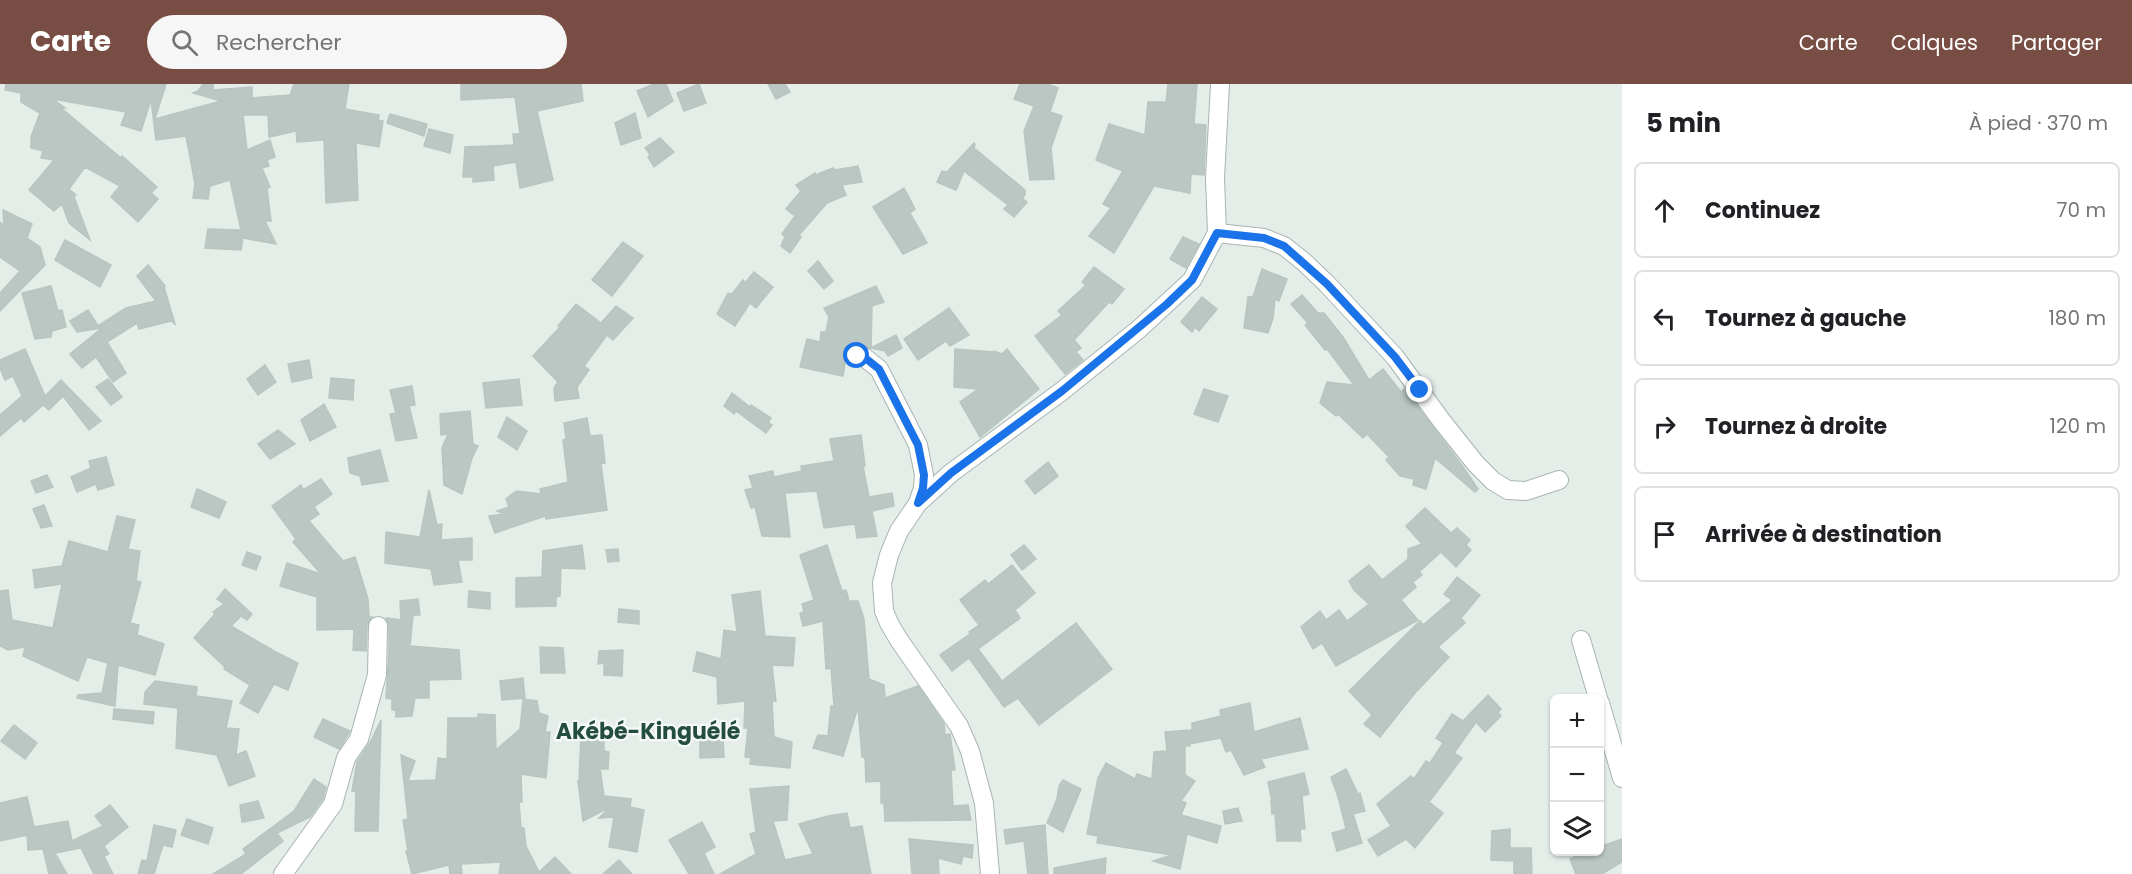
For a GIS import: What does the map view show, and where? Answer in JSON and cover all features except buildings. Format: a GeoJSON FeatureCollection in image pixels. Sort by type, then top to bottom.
{"type":"FeatureCollection","features":[{"type":"Feature","properties":{"kind":"street"},"geometry":{"type":"LineString","coordinates":[[990,874],[984,803],[970,751],[959,726],[898,640],[884,611],[882,583],[890,555],[899,531],[918,503],[951,473],[1062,391],[1167,304],[1192,280],[1217,233],[1215,178],[1220,84]]}},
{"type":"Feature","properties":{"kind":"street"},"geometry":{"type":"LineString","coordinates":[[1217,233],[1264,238],[1284,246],[1304,262],[1395,357],[1441,420],[1492,481],[1508,490],[1526,490],[1559,480]]}},
{"type":"Feature","properties":{"kind":"street"},"geometry":{"type":"LineString","coordinates":[[857,356],[864,357],[879,369],[918,445],[924,475],[918,503]]}},
{"type":"Feature","properties":{"kind":"street"},"geometry":{"type":"LineString","coordinates":[[284,874],[333,804],[346,758],[359,739],[376,675],[378,626]]}},
{"type":"Feature","properties":{"kind":"street"},"geometry":{"type":"LineString","coordinates":[[1581,640],[1597,694]]}},
{"type":"Feature","properties":{"kind":"street"},"geometry":{"type":"LineString","coordinates":[[1604,718],[1622,778]]}},
{"type":"Feature","properties":{"kind":"district","name":"Akébé-Kinguélé"},"geometry":{"type":"Point","coordinates":[648,731]}},
{"type":"Feature","properties":{"kind":"route"},"geometry":{"type":"LineString","coordinates":[[857,356],[873,362],[879,369],[918,445],[924,475],[918,503],[982,448],[1062,391],[1167,304],[1192,280],[1217,233],[1264,238],[1284,246],[1327,284],[1395,357],[1420,390]]}}]}
